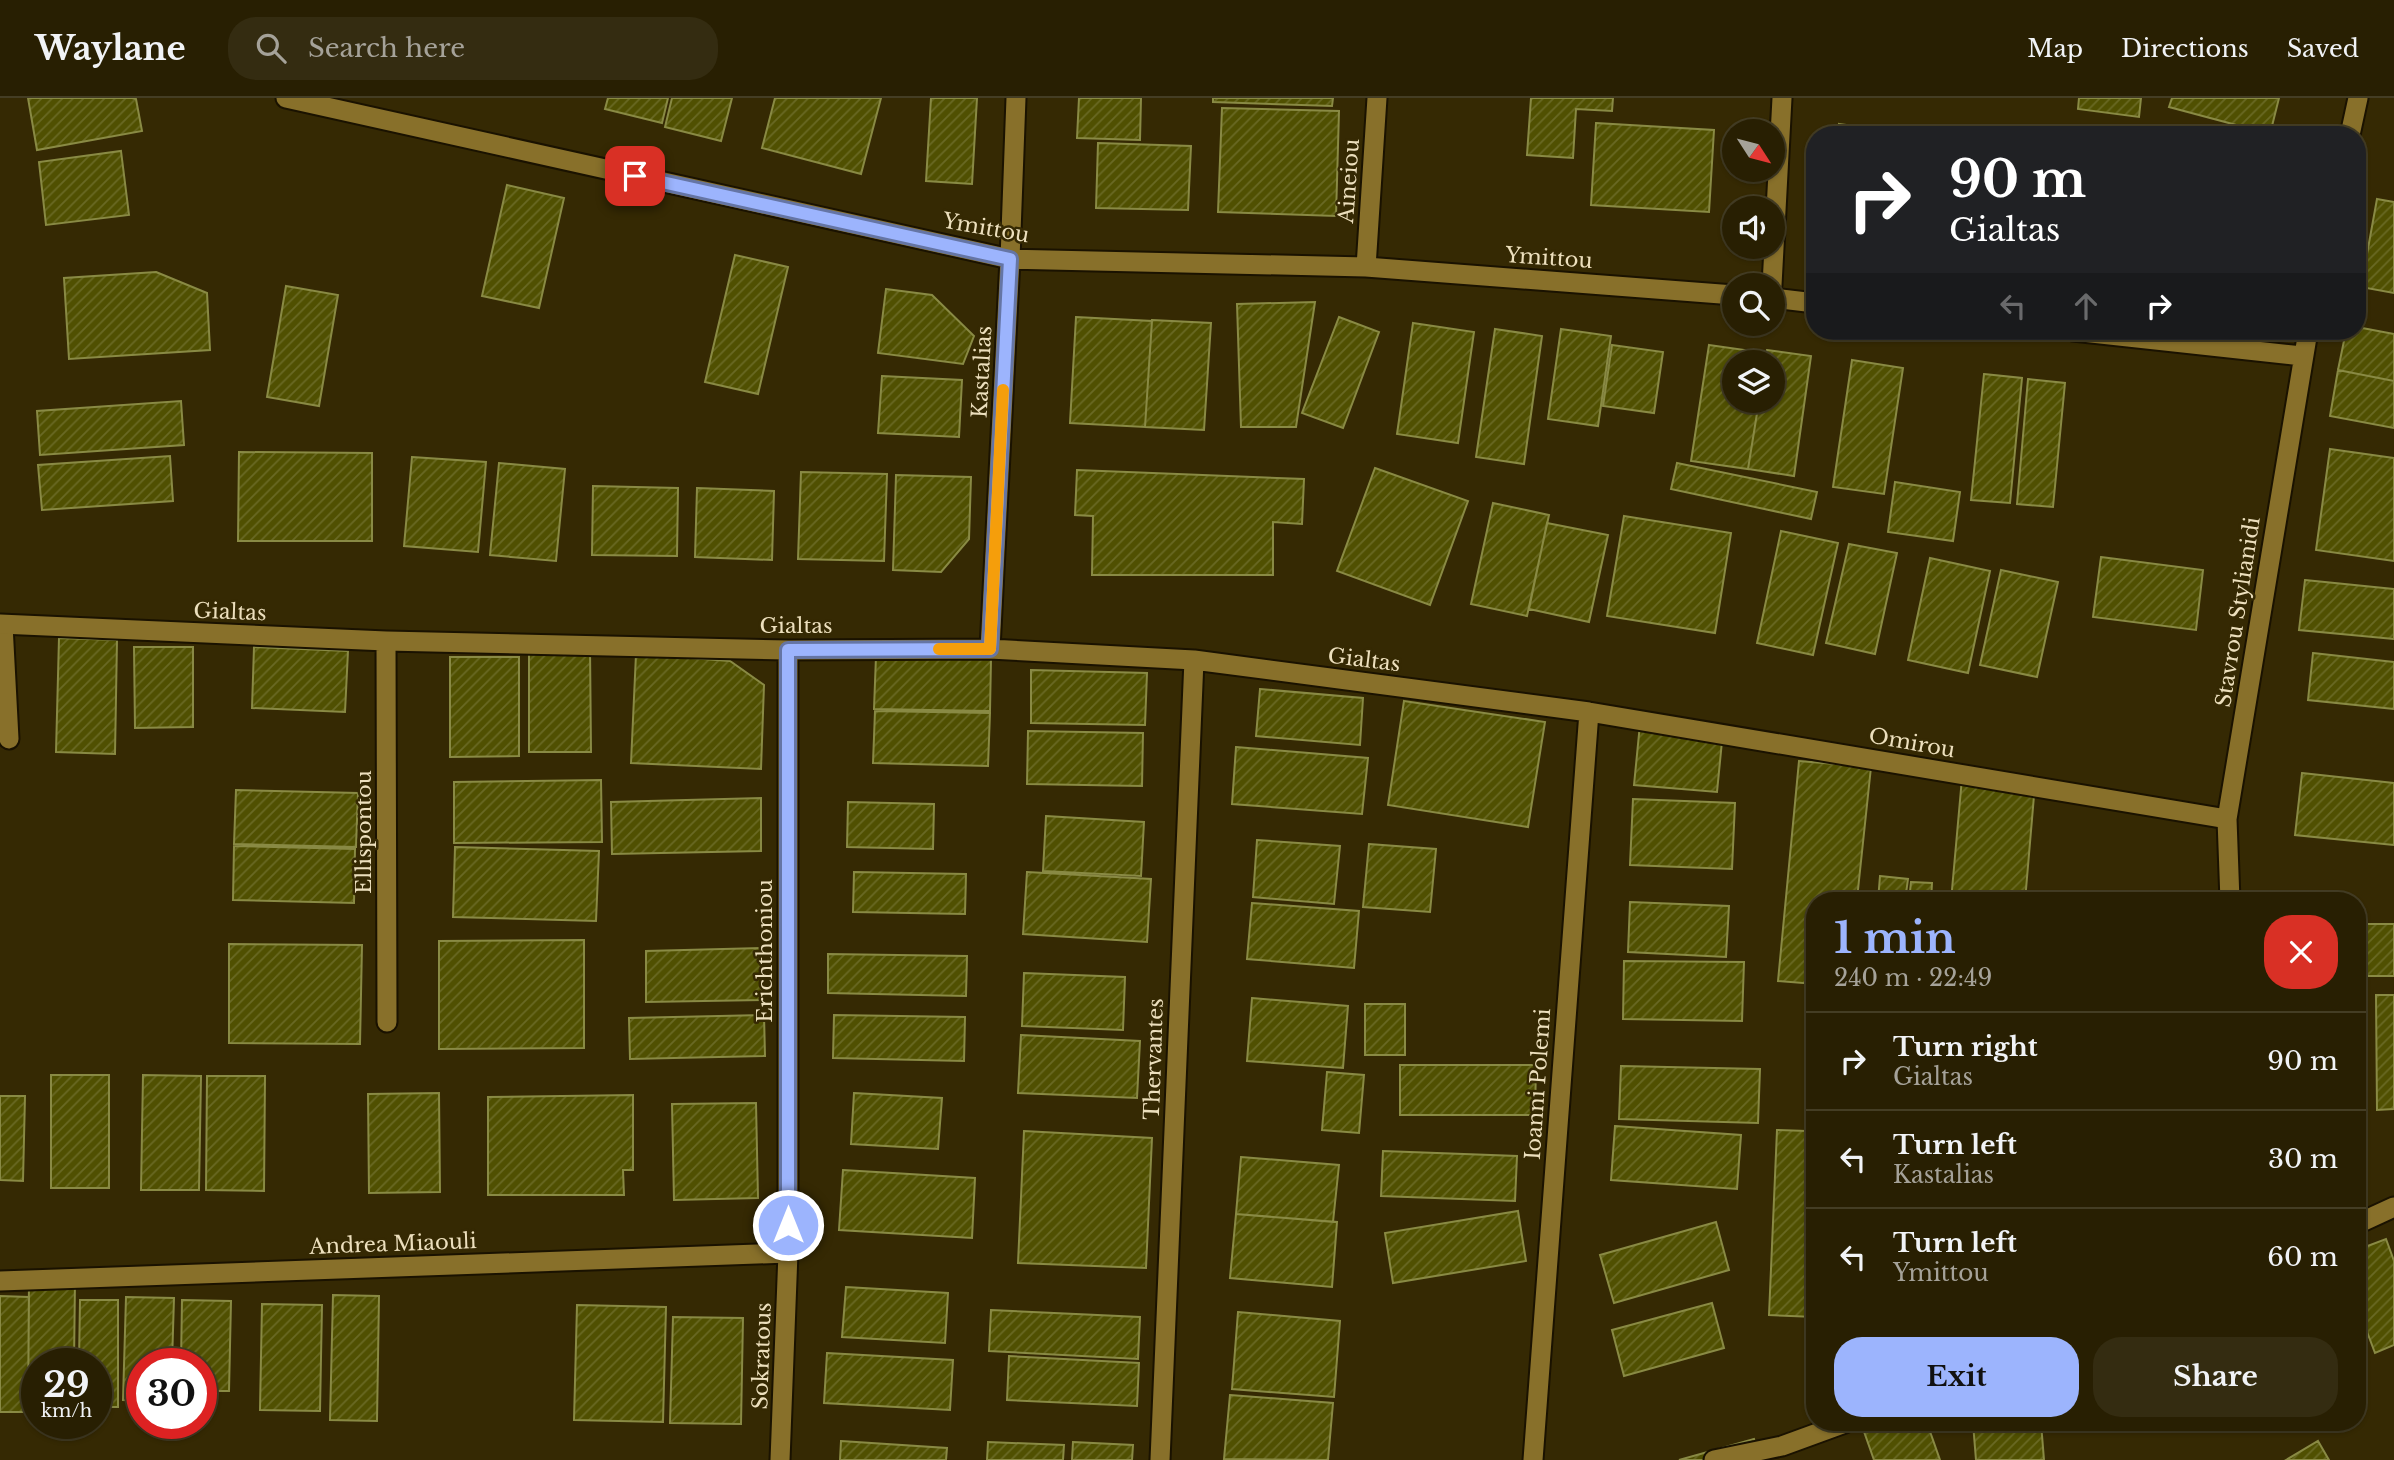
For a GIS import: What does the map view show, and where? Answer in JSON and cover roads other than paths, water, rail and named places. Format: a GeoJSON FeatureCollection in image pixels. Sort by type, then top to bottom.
{"type":"FeatureCollection","features":[{"type":"Feature","properties":{"kind":"street","name":"Ymittou"},"geometry":{"type":"LineString","coordinates":[[286,98],[1010,259],[1366,267],[1722,294]]}},
{"type":"Feature","properties":{"kind":"street","name":"Kastalias"},"geometry":{"type":"LineString","coordinates":[[990,649],[1016,98]]}},
{"type":"Feature","properties":{"kind":"street","name":"Aineiou"},"geometry":{"type":"LineString","coordinates":[[1366,267],[1377,98]]}},
{"type":"Feature","properties":{"kind":"street"},"geometry":{"type":"LineString","coordinates":[[1773,273],[1782,98]]}},
{"type":"Feature","properties":{"kind":"street"},"geometry":{"type":"LineString","coordinates":[[2352,126],[2358,98]]}},
{"type":"Feature","properties":{"kind":"street"},"geometry":{"type":"LineString","coordinates":[[1785,299],[1806,302]]}},
{"type":"Feature","properties":{"kind":"street"},"geometry":{"type":"LineString","coordinates":[[2155,340],[2302,356]]}},
{"type":"Feature","properties":{"kind":"street","name":"Stavrou Stylianidi"},"geometry":{"type":"LineString","coordinates":[[2230,892],[2227,818],[2306,340]]}},
{"type":"Feature","properties":{"kind":"street"},"geometry":{"type":"LineString","coordinates":[[1,625],[9,739]]}},
{"type":"Feature","properties":{"kind":"street","name":"Gialtas"},"geometry":{"type":"LineString","coordinates":[[1,625],[386,641],[788,650],[990,649],[1194,660],[1589,712]]}},
{"type":"Feature","properties":{"kind":"street","name":"Ellispontou"},"geometry":{"type":"LineString","coordinates":[[386,641],[387,1022]]}},
{"type":"Feature","properties":{"kind":"street","name":"Erichthoniou"},"geometry":{"type":"LineString","coordinates":[[788,650],[788,1253]]}},
{"type":"Feature","properties":{"kind":"street","name":"Thervantes"},"geometry":{"type":"LineString","coordinates":[[1160,1460],[1194,660]]}},
{"type":"Feature","properties":{"kind":"street","name":"Omirou"},"geometry":{"type":"LineString","coordinates":[[1589,712],[2227,818]]}},
{"type":"Feature","properties":{"kind":"street","name":"Ioanni Polemi"},"geometry":{"type":"LineString","coordinates":[[1533,1460],[1589,712]]}},
{"type":"Feature","properties":{"kind":"street"},"geometry":{"type":"LineString","coordinates":[[2366,1220],[2394,1208]]}},
{"type":"Feature","properties":{"kind":"street","name":"Andrea Miaouli"},"geometry":{"type":"LineString","coordinates":[[0,1280],[788,1253]]}},
{"type":"Feature","properties":{"kind":"street","name":"Sokratous"},"geometry":{"type":"LineString","coordinates":[[780,1460],[788,1253]]}},
{"type":"Feature","properties":{"kind":"street"},"geometry":{"type":"LineString","coordinates":[[1714,1460],[1784,1453],[1828,1431]]}}]}
